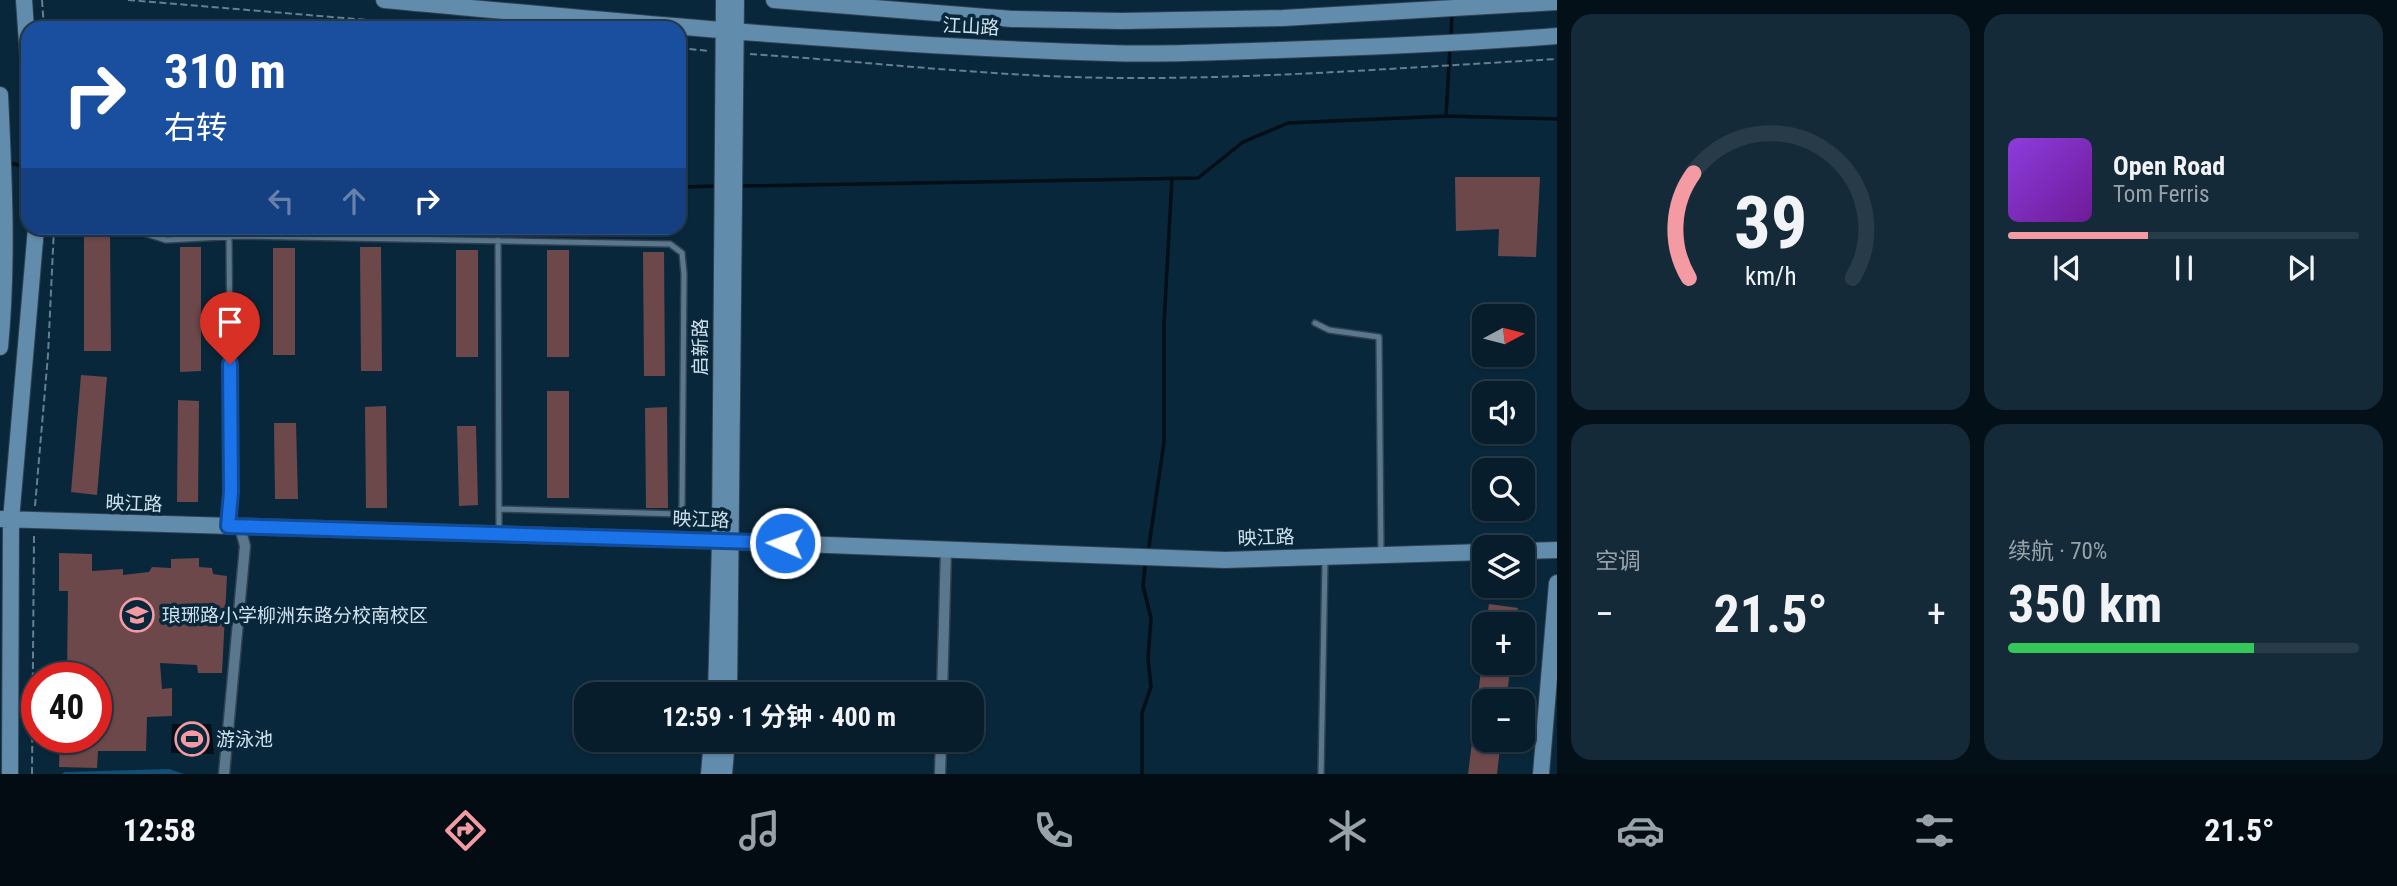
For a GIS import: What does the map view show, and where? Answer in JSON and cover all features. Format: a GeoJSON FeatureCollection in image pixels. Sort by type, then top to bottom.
{"type":"FeatureCollection","features":[{"type":"Feature","properties":{"kind":"main road"},"geometry":{"type":"LineString","coordinates":[[24,0],[25,21]]}},
{"type":"Feature","properties":{"kind":"main road","name":"江山路"},"geometry":{"type":"LineString","coordinates":[[384,0],[611,21]]}},
{"type":"Feature","properties":{"kind":"main road","name":"启新路"},"geometry":{"type":"LineString","coordinates":[[724,0],[730,32],[726,541],[729,682]]}},
{"type":"Feature","properties":{"kind":"main road","name":"启新路"},"geometry":{"type":"LineString","coordinates":[[730,32],[736,0]]}},
{"type":"Feature","properties":{"kind":"main road","name":"江山路"},"geometry":{"type":"LineString","coordinates":[[774,0],[1012,19],[1122,21],[1283,18],[1557,2]]}},
{"type":"Feature","properties":{"kind":"main road","name":"江山路"},"geometry":{"type":"LineString","coordinates":[[686,28],[1111,54],[1417,45],[1557,36]]}},
{"type":"Feature","properties":{"kind":"main road"},"geometry":{"type":"LineString","coordinates":[[0,95],[6,288],[0,347]]}},
{"type":"Feature","properties":{"kind":"main road"},"geometry":{"type":"LineString","coordinates":[[10,774],[6,519],[35,235]]}},
{"type":"Feature","properties":{"kind":"main road","name":"映江路"},"geometry":{"type":"LineString","coordinates":[[6,519],[726,541],[1225,560],[1472,552]]}},
{"type":"Feature","properties":{"kind":"main road","name":"启新路"},"geometry":{"type":"LineString","coordinates":[[717,682],[726,541]]}},
{"type":"Feature","properties":{"kind":"main road"},"geometry":{"type":"LineString","coordinates":[[1535,551],[1557,550]]}},
{"type":"Feature","properties":{"kind":"main road"},"geometry":{"type":"LineString","coordinates":[[1541,774],[1557,583]]}},
{"type":"Feature","properties":{"kind":"main road"},"geometry":{"type":"LineString","coordinates":[[709,774],[711,752]]}},
{"type":"Feature","properties":{"kind":"main road"},"geometry":{"type":"LineString","coordinates":[[724,774],[726,752]]}},
{"type":"Feature","properties":{"kind":"street"},"geometry":{"type":"LineString","coordinates":[[224,774],[244,546],[234,527]]}},
{"type":"Feature","properties":{"kind":"street"},"geometry":{"type":"LineString","coordinates":[[942,682],[946,549]]}},
{"type":"Feature","properties":{"kind":"street"},"geometry":{"type":"LineString","coordinates":[[940,774],[941,752]]}},
{"type":"Feature","properties":{"kind":"lane"},"geometry":{"type":"LineString","coordinates":[[150,235],[166,240],[229,237],[670,244],[682,253],[682,506],[679,514],[499,509]]}},
{"type":"Feature","properties":{"kind":"lane"},"geometry":{"type":"LineString","coordinates":[[229,237],[231,492],[234,527]]}},
{"type":"Feature","properties":{"kind":"lane"},"geometry":{"type":"LineString","coordinates":[[498,240],[499,535]]}},
{"type":"Feature","properties":{"kind":"lane"},"geometry":{"type":"LineString","coordinates":[[1315,323],[1329,330],[1379,337],[1381,555]]}},
{"type":"Feature","properties":{"kind":"lane"},"geometry":{"type":"LineString","coordinates":[[1321,774],[1325,557]]}},
{"type":"Feature","properties":{"kind":"path"},"geometry":{"type":"LineString","coordinates":[[41,0],[43,21]]}},
{"type":"Feature","properties":{"kind":"path"},"geometry":{"type":"LineString","coordinates":[[128,0],[380,21]]}},
{"type":"Feature","properties":{"kind":"path"},"geometry":{"type":"LineString","coordinates":[[686,49],[954,72],[1119,78],[1305,73],[1557,59]]}},
{"type":"Feature","properties":{"kind":"path"},"geometry":{"type":"LineString","coordinates":[[32,774],[34,520],[48,355],[54,235]]}},
{"type":"Feature","properties":{"kind":"shaded area","name":"游泳池"},"geometry":{"type":"Polygon","coordinates":[[[172,724],[211,724],[214,754],[171,753],[172,724]]]}},
{"type":"Feature","properties":{"kind":"shaded area"},"geometry":{"type":"Polygon","coordinates":[[[169,769],[184,774],[62,774],[64,772],[169,769]]]}},
{"type":"Feature","properties":{"kind":"building"},"geometry":{"type":"Polygon","coordinates":[[[1455,177],[1540,177],[1536,257],[1498,256],[1499,229],[1456,231],[1455,177]]]}},
{"type":"Feature","properties":{"kind":"building"},"geometry":{"type":"Polygon","coordinates":[[[84,235],[110,235],[111,351],[84,351],[84,235]]]}},
{"type":"Feature","properties":{"kind":"building"},"geometry":{"type":"Polygon","coordinates":[[[180,247],[201,247],[201,371],[180,372],[180,247]]]}},
{"type":"Feature","properties":{"kind":"building"},"geometry":{"type":"Polygon","coordinates":[[[360,247],[381,247],[382,371],[361,371],[360,247]]]}},
{"type":"Feature","properties":{"kind":"building"},"geometry":{"type":"Polygon","coordinates":[[[273,248],[295,248],[295,355],[273,355],[273,248]]]}},
{"type":"Feature","properties":{"kind":"building"},"geometry":{"type":"Polygon","coordinates":[[[456,250],[478,250],[478,357],[456,357],[456,250]]]}},
{"type":"Feature","properties":{"kind":"building"},"geometry":{"type":"Polygon","coordinates":[[[547,250],[569,250],[569,357],[547,357],[547,250]]]}},
{"type":"Feature","properties":{"kind":"building"},"geometry":{"type":"Polygon","coordinates":[[[643,252],[664,252],[665,376],[644,376],[643,252]]]}},
{"type":"Feature","properties":{"kind":"building"},"geometry":{"type":"Polygon","coordinates":[[[81,375],[107,377],[97,495],[71,492],[81,375]]]}},
{"type":"Feature","properties":{"kind":"building"},"geometry":{"type":"Polygon","coordinates":[[[547,391],[569,391],[569,498],[547,498],[547,391]]]}},
{"type":"Feature","properties":{"kind":"building"},"geometry":{"type":"Polygon","coordinates":[[[178,400],[199,401],[198,502],[177,502],[178,400]]]}},
{"type":"Feature","properties":{"kind":"building"},"geometry":{"type":"Polygon","coordinates":[[[386,406],[387,508],[366,508],[365,407],[386,406]]]}},
{"type":"Feature","properties":{"kind":"building"},"geometry":{"type":"Polygon","coordinates":[[[667,407],[668,508],[646,508],[645,408],[667,407]]]}},
{"type":"Feature","properties":{"kind":"building"},"geometry":{"type":"Polygon","coordinates":[[[274,423],[296,423],[298,499],[275,499],[274,423]]]}},
{"type":"Feature","properties":{"kind":"building"},"geometry":{"type":"Polygon","coordinates":[[[457,426],[476,426],[478,505],[459,506],[457,426]]]}},
{"type":"Feature","properties":{"kind":"building"},"geometry":{"type":"Polygon","coordinates":[[[59,553],[92,554],[92,571],[123,569],[123,575],[149,572],[152,567],[171,568],[171,559],[199,558],[199,567],[212,568],[213,574],[227,576],[222,673],[198,673],[197,665],[160,663],[162,689],[172,688],[172,716],[147,717],[146,751],[112,751],[112,662],[67,662],[68,591],[59,591],[59,553]]]}},
{"type":"Feature","properties":{"kind":"building"},"geometry":{"type":"Polygon","coordinates":[[[1489,604],[1518,608],[1517,612],[1488,612],[1489,604]]]}},
{"type":"Feature","properties":{"kind":"building"},"geometry":{"type":"Polygon","coordinates":[[[1480,675],[1509,675],[1508,689],[1479,689],[1480,675]]]}},
{"type":"Feature","properties":{"kind":"building"},"geometry":{"type":"Polygon","coordinates":[[[1472,742],[1472,752],[1500,752],[1497,774],[1468,774],[1472,742]]]}},
{"type":"Feature","properties":{"kind":"building"},"geometry":{"type":"Polygon","coordinates":[[[59,753],[98,753],[97,768],[59,767],[59,753]]]}},
{"type":"Feature","properties":{"kind":"waterway"},"geometry":{"type":"LineString","coordinates":[[1451,36],[1452,13]]}},
{"type":"Feature","properties":{"kind":"waterway"},"geometry":{"type":"LineString","coordinates":[[1446,116],[1450,48]]}},
{"type":"Feature","properties":{"kind":"waterway"},"geometry":{"type":"LineString","coordinates":[[741,186],[1198,178],[1243,142],[1288,123],[1446,116],[1557,119]]}},
{"type":"Feature","properties":{"kind":"waterway"},"geometry":{"type":"LineString","coordinates":[[9,163],[21,166]]}},
{"type":"Feature","properties":{"kind":"waterway"},"geometry":{"type":"LineString","coordinates":[[1149,546],[1164,442],[1164,324],[1172,178]]}},
{"type":"Feature","properties":{"kind":"waterway"},"geometry":{"type":"LineString","coordinates":[[686,187],[719,186]]}},
{"type":"Feature","properties":{"kind":"waterway"},"geometry":{"type":"LineString","coordinates":[[1142,774],[1142,713],[1151,687],[1148,658],[1151,618],[1143,586],[1145,567]]}},
{"type":"Feature","properties":{"kind":"place","name":"琅琊路小学柳洲东路分校南校区"},"geometry":{"type":"Point","coordinates":[137,615]}},
{"type":"Feature","properties":{"kind":"place","name":"游泳池"},"geometry":{"type":"Point","coordinates":[192,739]}},
{"type":"Feature","properties":{"kind":"route"},"geometry":{"type":"LineString","coordinates":[[230,364],[231,492],[228,526],[785,543]]}}]}
